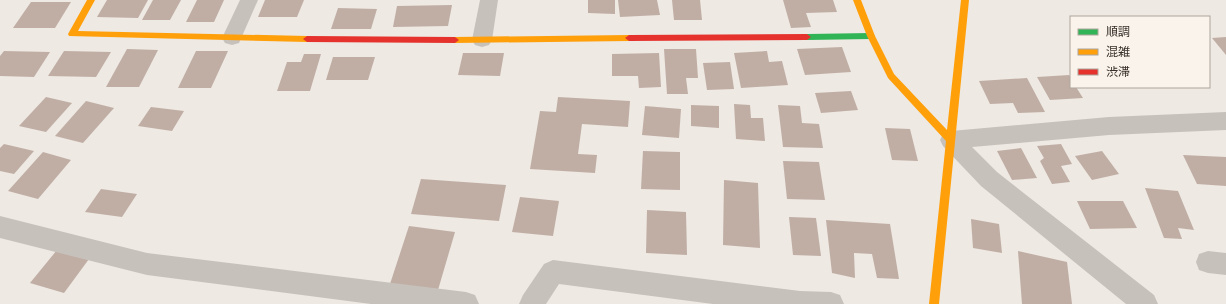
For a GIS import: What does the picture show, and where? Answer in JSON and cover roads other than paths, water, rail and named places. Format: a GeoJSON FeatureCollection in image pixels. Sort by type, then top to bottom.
{"type":"FeatureCollection","features":[{"type":"Feature","properties":{"kind":"street"},"geometry":{"type":"LineString","coordinates":[[91,0],[72,34],[232,38],[482,40],[871,36]]}},
{"type":"Feature","properties":{"kind":"street"},"geometry":{"type":"LineString","coordinates":[[232,38],[249,0]]}},
{"type":"Feature","properties":{"kind":"street"},"geometry":{"type":"LineString","coordinates":[[482,40],[489,0]]}},
{"type":"Feature","properties":{"kind":"street"},"geometry":{"type":"LineString","coordinates":[[857,0],[871,36],[891,76],[951,140],[989,179],[1145,304]]}},
{"type":"Feature","properties":{"kind":"street"},"geometry":{"type":"LineString","coordinates":[[934,304],[965,0]]}},
{"type":"Feature","properties":{"kind":"street"},"geometry":{"type":"LineString","coordinates":[[951,140],[1109,126],[1226,120]]}},
{"type":"Feature","properties":{"kind":"street"},"geometry":{"type":"LineString","coordinates":[[0,227],[147,264],[466,304]]}},
{"type":"Feature","properties":{"kind":"street"},"geometry":{"type":"LineString","coordinates":[[532,304],[553,272],[800,303],[831,304]]}}]}
